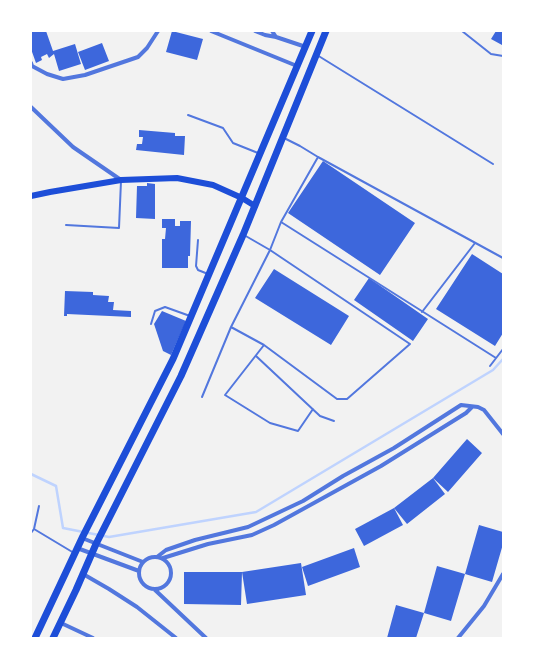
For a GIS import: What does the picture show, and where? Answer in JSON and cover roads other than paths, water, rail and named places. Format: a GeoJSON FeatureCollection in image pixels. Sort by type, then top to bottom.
{"type":"FeatureCollection","features":[{"type":"Feature","properties":{"kind":"main road"},"geometry":{"type":"LineString","coordinates":[[35,638],[82,537],[173,359],[312,31]]}},
{"type":"Feature","properties":{"kind":"main road"},"geometry":{"type":"LineString","coordinates":[[53,638],[61,624],[97,542],[181,376],[243,235],[326,31]]}},
{"type":"Feature","properties":{"kind":"main road"},"geometry":{"type":"LineString","coordinates":[[31,196],[121,180],[177,178],[213,185],[242,198],[255,206]]}},
{"type":"Feature","properties":{"kind":"street"},"geometry":{"type":"LineString","coordinates":[[31,63],[32,66],[46,74],[63,79],[85,75],[138,57],[147,48],[158,31]]}},
{"type":"Feature","properties":{"kind":"street"},"geometry":{"type":"LineString","coordinates":[[211,31],[298,66]]}},
{"type":"Feature","properties":{"kind":"street"},"geometry":{"type":"LineString","coordinates":[[255,31],[306,47]]}},
{"type":"Feature","properties":{"kind":"street"},"geometry":{"type":"LineString","coordinates":[[272,31],[276,37]]}},
{"type":"Feature","properties":{"kind":"street"},"geometry":{"type":"LineString","coordinates":[[31,107],[73,147],[121,180]]}},
{"type":"Feature","properties":{"kind":"street"},"geometry":{"type":"LineString","coordinates":[[157,557],[166,550],[195,540],[248,527],[302,501],[386,452],[461,405],[478,407],[484,410],[503,434]]}},
{"type":"Feature","properties":{"kind":"street"},"geometry":{"type":"LineString","coordinates":[[163,558],[170,566],[172,572],[169,583],[160,589],[149,588],[141,581],[139,571],[143,562],[147,559],[157,557],[163,558],[208,544],[252,535],[291,516],[392,460],[466,413],[472,407]]}},
{"type":"Feature","properties":{"kind":"street"},"geometry":{"type":"LineString","coordinates":[[386,452],[392,460]]}},
{"type":"Feature","properties":{"kind":"street"},"geometry":{"type":"LineString","coordinates":[[82,537],[143,562]]}},
{"type":"Feature","properties":{"kind":"street"},"geometry":{"type":"LineString","coordinates":[[76,551],[92,554],[139,571]]}},
{"type":"Feature","properties":{"kind":"street"},"geometry":{"type":"LineString","coordinates":[[83,574],[109,588],[137,607],[176,638]]}},
{"type":"Feature","properties":{"kind":"street"},"geometry":{"type":"LineString","coordinates":[[458,638],[484,606],[503,574]]}},
{"type":"Feature","properties":{"kind":"street"},"geometry":{"type":"LineString","coordinates":[[154,589],[206,638]]}},
{"type":"Feature","properties":{"kind":"street"},"geometry":{"type":"LineString","coordinates":[[61,624],[93,638]]}},
{"type":"Feature","properties":{"kind":"lane"},"geometry":{"type":"LineString","coordinates":[[462,31],[491,54],[503,56]]}},
{"type":"Feature","properties":{"kind":"lane"},"geometry":{"type":"LineString","coordinates":[[316,54],[493,164]]}},
{"type":"Feature","properties":{"kind":"lane"},"geometry":{"type":"LineString","coordinates":[[188,115],[224,128],[233,142],[259,153]]}},
{"type":"Feature","properties":{"kind":"lane"},"geometry":{"type":"LineString","coordinates":[[283,138],[503,258]]}},
{"type":"Feature","properties":{"kind":"lane"},"geometry":{"type":"LineString","coordinates":[[202,396],[231,327],[270,250],[281,222],[318,157]]}},
{"type":"Feature","properties":{"kind":"lane"},"geometry":{"type":"LineString","coordinates":[[66,225],[119,228],[121,180]]}},
{"type":"Feature","properties":{"kind":"lane"},"geometry":{"type":"LineString","coordinates":[[281,222],[496,358]]}},
{"type":"Feature","properties":{"kind":"lane"},"geometry":{"type":"LineString","coordinates":[[231,327],[264,345],[337,399],[347,399],[410,344],[270,250],[243,235]]}},
{"type":"Feature","properties":{"kind":"lane"},"geometry":{"type":"LineString","coordinates":[[198,240],[196,266],[198,270],[209,275]]}},
{"type":"Feature","properties":{"kind":"lane"},"geometry":{"type":"LineString","coordinates":[[422,312],[475,242]]}},
{"type":"Feature","properties":{"kind":"lane"},"geometry":{"type":"LineString","coordinates":[[151,324],[155,311],[165,307],[191,316]]}},
{"type":"Feature","properties":{"kind":"lane"},"geometry":{"type":"LineString","coordinates":[[264,345],[225,395],[270,423],[298,431],[313,409]]}},
{"type":"Feature","properties":{"kind":"lane"},"geometry":{"type":"LineString","coordinates":[[490,366],[503,349]]}},
{"type":"Feature","properties":{"kind":"lane"},"geometry":{"type":"LineString","coordinates":[[256,356],[320,416],[334,421]]}},
{"type":"Feature","properties":{"kind":"lane"},"geometry":{"type":"LineString","coordinates":[[31,532],[34,529],[39,506]]}},
{"type":"Feature","properties":{"kind":"lane"},"geometry":{"type":"LineString","coordinates":[[34,529],[76,551]]}},
{"type":"Feature","properties":{"kind":"waterway"},"geometry":{"type":"LineString","coordinates":[[31,474],[56,486],[63,528],[109,537],[256,512],[493,370],[503,359]]}}]}
